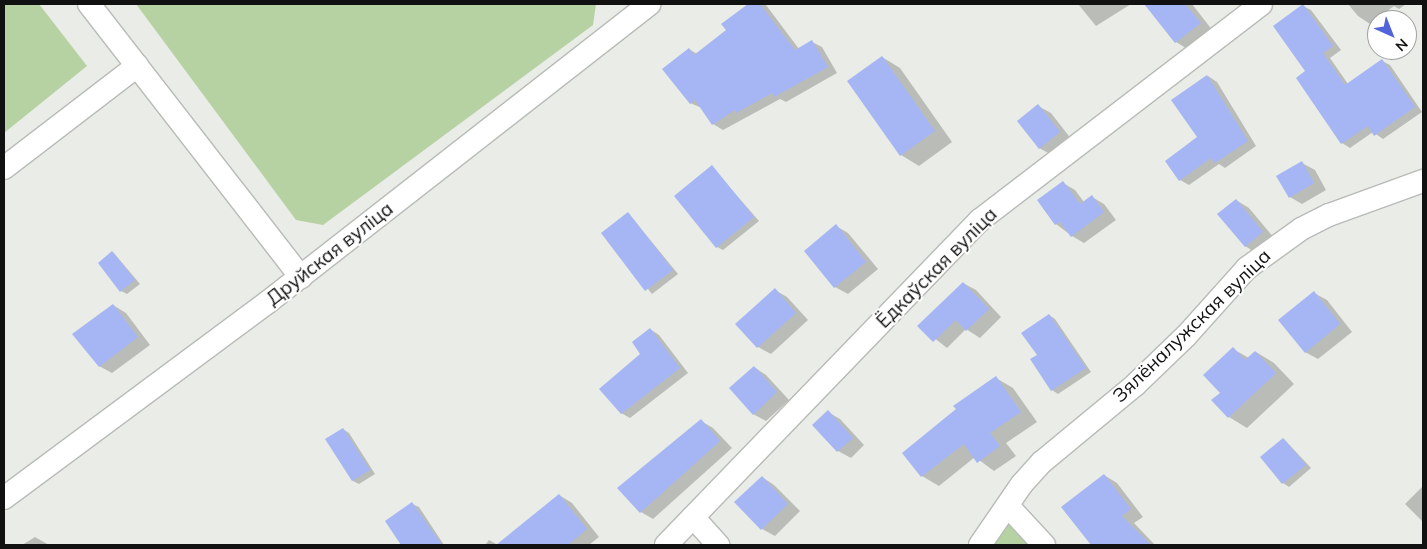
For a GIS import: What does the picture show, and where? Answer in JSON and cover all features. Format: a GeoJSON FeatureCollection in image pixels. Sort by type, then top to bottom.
{"type":"FeatureCollection","features":[{"type":"Feature","properties":{"kind":"street"},"geometry":{"type":"LineString","coordinates":[[89,4],[301,277]]}},
{"type":"Feature","properties":{"kind":"street","name":"Ёдкаўская вуліца"},"geometry":{"type":"LineString","coordinates":[[666,545],[980,220],[1261,4]]}},
{"type":"Feature","properties":{"kind":"street","name":"Друйская вуліца"},"geometry":{"type":"LineString","coordinates":[[4,498],[301,277],[637,8]]}},
{"type":"Feature","properties":{"kind":"street"},"geometry":{"type":"LineString","coordinates":[[4,168],[137,66]]}},
{"type":"Feature","properties":{"kind":"street","name":"Зялёналужская вуліца"},"geometry":{"type":"LineString","coordinates":[[980,545],[1042,462],[1135,385],[1186,336],[1247,268],[1275,246],[1329,215],[1423,181]]}},
{"type":"Feature","properties":{"kind":"street"},"geometry":{"type":"LineString","coordinates":[[1008,506],[1044,545]]}},
{"type":"Feature","properties":{"kind":"street"},"geometry":{"type":"LineString","coordinates":[[693,517],[718,545]]}},
{"type":"Feature","properties":{"kind":"green space"},"geometry":{"type":"Polygon","coordinates":[[[4,4],[39,4],[87,66],[4,133],[4,4]]]}},
{"type":"Feature","properties":{"kind":"green space"},"geometry":{"type":"Polygon","coordinates":[[[136,4],[596,4],[593,25],[323,225],[296,220],[136,4]]]}},
{"type":"Feature","properties":{"kind":"green space"},"geometry":{"type":"Polygon","coordinates":[[[1008,506],[1044,545],[980,545],[1008,506]]]}},
{"type":"Feature","properties":{"kind":"building"},"geometry":{"type":"Polygon","coordinates":[[[748,4],[760,4],[795,50],[812,40],[828,67],[774,97],[772,93],[736,113],[735,110],[712,125],[695,100],[690,104],[662,69],[689,48],[694,55],[726,30],[721,24],[748,4]]]}},
{"type":"Feature","properties":{"kind":"building"},"geometry":{"type":"Polygon","coordinates":[[[1144,4],[1185,4],[1201,23],[1175,43],[1144,4]]]}},
{"type":"Feature","properties":{"kind":"building"},"geometry":{"type":"Polygon","coordinates":[[[1303,4],[1333,46],[1323,53],[1345,85],[1383,60],[1415,107],[1374,136],[1368,126],[1341,144],[1296,78],[1305,71],[1273,26],[1303,4]]]}},
{"type":"Feature","properties":{"kind":"building"},"geometry":{"type":"Polygon","coordinates":[[[882,56],[935,131],[900,156],[847,81],[882,56]]]}},
{"type":"Feature","properties":{"kind":"building"},"geometry":{"type":"Polygon","coordinates":[[[1207,75],[1248,141],[1215,163],[1211,158],[1179,181],[1165,161],[1197,137],[1171,100],[1207,75]]]}},
{"type":"Feature","properties":{"kind":"building"},"geometry":{"type":"Polygon","coordinates":[[[1038,104],[1060,132],[1039,149],[1017,121],[1038,104]]]}},
{"type":"Feature","properties":{"kind":"building"},"geometry":{"type":"Polygon","coordinates":[[[1302,161],[1314,183],[1289,198],[1276,176],[1302,161]]]}},
{"type":"Feature","properties":{"kind":"building"},"geometry":{"type":"Polygon","coordinates":[[[712,165],[754,217],[716,248],[674,196],[712,165]]]}},
{"type":"Feature","properties":{"kind":"building"},"geometry":{"type":"Polygon","coordinates":[[[1063,181],[1080,204],[1092,195],[1104,212],[1071,237],[1060,222],[1055,225],[1037,200],[1063,181]]]}},
{"type":"Feature","properties":{"kind":"building"},"geometry":{"type":"Polygon","coordinates":[[[1236,199],[1263,232],[1245,247],[1217,214],[1236,199]]]}},
{"type":"Feature","properties":{"kind":"building"},"geometry":{"type":"Polygon","coordinates":[[[628,212],[673,270],[645,291],[601,233],[628,212]]]}},
{"type":"Feature","properties":{"kind":"building"},"geometry":{"type":"Polygon","coordinates":[[[836,224],[866,262],[834,288],[804,251],[836,224]]]}},
{"type":"Feature","properties":{"kind":"building"},"geometry":{"type":"Polygon","coordinates":[[[112,251],[135,280],[120,292],[98,263],[112,251]]]}},
{"type":"Feature","properties":{"kind":"building"},"geometry":{"type":"Polygon","coordinates":[[[963,282],[989,309],[966,331],[956,320],[933,342],[917,326],[963,282]]]}},
{"type":"Feature","properties":{"kind":"building"},"geometry":{"type":"Polygon","coordinates":[[[775,288],[796,313],[757,348],[735,324],[775,288]]]}},
{"type":"Feature","properties":{"kind":"building"},"geometry":{"type":"Polygon","coordinates":[[[1314,291],[1340,324],[1305,353],[1278,320],[1314,291]]]}},
{"type":"Feature","properties":{"kind":"building"},"geometry":{"type":"Polygon","coordinates":[[[113,304],[138,337],[99,367],[72,334],[113,304]]]}},
{"type":"Feature","properties":{"kind":"building"},"geometry":{"type":"Polygon","coordinates":[[[1049,314],[1086,368],[1051,391],[1030,359],[1037,355],[1021,333],[1049,314]]]}},
{"type":"Feature","properties":{"kind":"building"},"geometry":{"type":"Polygon","coordinates":[[[650,328],[680,368],[621,414],[599,389],[640,354],[632,342],[650,328]]]}},
{"type":"Feature","properties":{"kind":"building"},"geometry":{"type":"Polygon","coordinates":[[[1233,347],[1245,360],[1255,351],[1276,373],[1228,418],[1211,400],[1220,393],[1203,375],[1233,347]]]}},
{"type":"Feature","properties":{"kind":"building"},"geometry":{"type":"Polygon","coordinates":[[[754,366],[777,392],[753,415],[729,388],[754,366]]]}},
{"type":"Feature","properties":{"kind":"building"},"geometry":{"type":"Polygon","coordinates":[[[996,376],[1021,412],[990,433],[1000,446],[977,463],[964,444],[921,477],[902,453],[956,409],[953,406],[996,376]]]}},
{"type":"Feature","properties":{"kind":"building"},"geometry":{"type":"Polygon","coordinates":[[[828,410],[853,438],[837,452],[812,425],[828,410]]]}},
{"type":"Feature","properties":{"kind":"building"},"geometry":{"type":"Polygon","coordinates":[[[701,419],[720,441],[640,513],[617,488],[701,419]]]}},
{"type":"Feature","properties":{"kind":"building"},"geometry":{"type":"Polygon","coordinates":[[[343,428],[370,470],[352,481],[325,439],[343,428]]]}},
{"type":"Feature","properties":{"kind":"building"},"geometry":{"type":"Polygon","coordinates":[[[1283,438],[1306,465],[1282,484],[1260,457],[1283,438]]]}},
{"type":"Feature","properties":{"kind":"building"},"geometry":{"type":"Polygon","coordinates":[[[1104,474],[1131,509],[1122,516],[1151,545],[1091,545],[1061,507],[1104,474]]]}},
{"type":"Feature","properties":{"kind":"building"},"geometry":{"type":"Polygon","coordinates":[[[762,476],[788,504],[761,530],[734,502],[762,476]]]}},
{"type":"Feature","properties":{"kind":"building"},"geometry":{"type":"Polygon","coordinates":[[[559,494],[587,529],[568,545],[496,545],[559,494]]]}},
{"type":"Feature","properties":{"kind":"building"},"geometry":{"type":"Polygon","coordinates":[[[412,502],[442,545],[401,545],[385,521],[412,502]]]}}]}
